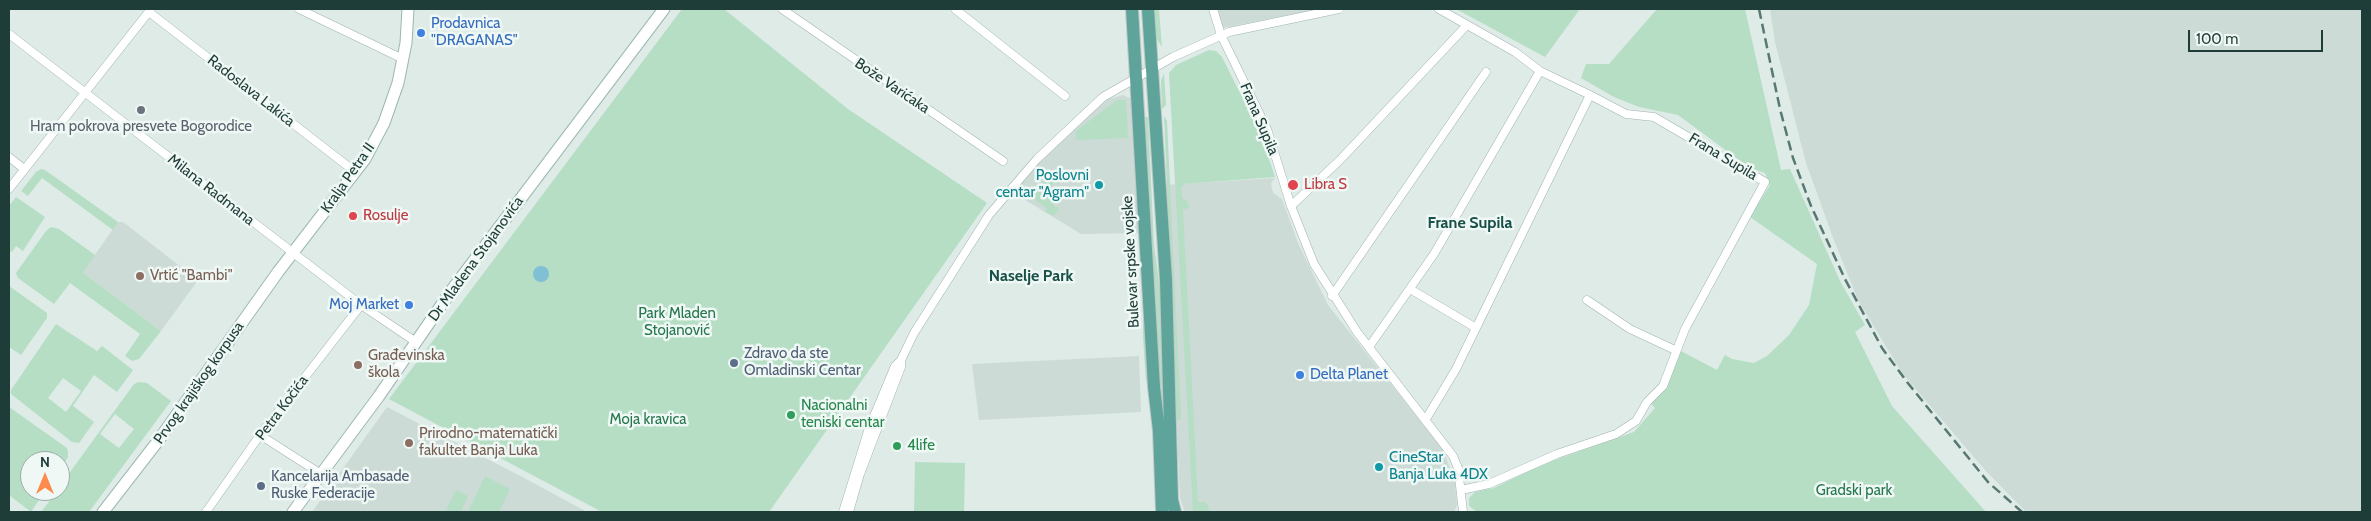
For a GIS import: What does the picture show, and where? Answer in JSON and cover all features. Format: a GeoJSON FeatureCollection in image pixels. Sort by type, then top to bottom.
{"type":"FeatureCollection","features":[{"type":"Feature","properties":{"kind":"main road","name":"Kralja Petra II"},"geometry":{"type":"LineString","coordinates":[[293,253],[365,159],[384,123],[398,83],[403,59],[408,9]]}},
{"type":"Feature","properties":{"kind":"main road","name":"Dr Mladena Stojanovića"},"geometry":{"type":"LineString","coordinates":[[293,512],[451,291],[664,9]]}},
{"type":"Feature","properties":{"kind":"main road","name":"Bulevar srpske vojske"},"geometry":{"type":"LineString","coordinates":[[1132,9],[1154,387],[1159,431],[1162,512]]}},
{"type":"Feature","properties":{"kind":"main road"},"geometry":{"type":"LineString","coordinates":[[1148,9],[1166,280],[1172,492],[1175,512]]}},
{"type":"Feature","properties":{"kind":"main road","name":"Prvog krajiškog korpusa"},"geometry":{"type":"LineString","coordinates":[[103,512],[158,441],[190,393],[293,253]]}},
{"type":"Feature","properties":{"kind":"street"},"geometry":{"type":"LineString","coordinates":[[299,9],[403,59]]}},
{"type":"Feature","properties":{"kind":"street","name":"Bože Varićaka"},"geometry":{"type":"LineString","coordinates":[[782,9],[1003,161]]}},
{"type":"Feature","properties":{"kind":"street"},"geometry":{"type":"LineString","coordinates":[[955,9],[1065,96]]}},
{"type":"Feature","properties":{"kind":"street","name":"Frana Supila"},"geometry":{"type":"LineString","coordinates":[[1213,9],[1221,35],[1267,129],[1291,206],[1308,251],[1332,296],[1356,332],[1426,419],[1453,456],[1461,490],[1489,484],[1557,454],[1572,451],[1627,428],[1636,421],[1647,402],[1663,386],[1676,350],[1709,282],[1765,182],[1654,117],[1626,114],[1540,71],[1515,52],[1439,9]]}},
{"type":"Feature","properties":{"kind":"street"},"geometry":{"type":"LineString","coordinates":[[843,512],[869,428],[895,366],[901,360],[914,333],[984,223],[1022,175],[1102,97],[1152,68],[1221,35],[1258,24],[1339,9]]}},
{"type":"Feature","properties":{"kind":"street","name":"Radoslava Lakića"},"geometry":{"type":"LineString","coordinates":[[9,189],[150,10],[354,171]]}},
{"type":"Feature","properties":{"kind":"street"},"geometry":{"type":"LineString","coordinates":[[1291,206],[1340,160],[1467,25]]}},
{"type":"Feature","properties":{"kind":"street","name":"Milana Radmana"},"geometry":{"type":"LineString","coordinates":[[9,34],[360,306],[416,342]]}},
{"type":"Feature","properties":{"kind":"street"},"geometry":{"type":"LineString","coordinates":[[1369,347],[1434,254],[1540,71]]}},
{"type":"Feature","properties":{"kind":"street"},"geometry":{"type":"LineString","coordinates":[[1332,296],[1486,72]]}},
{"type":"Feature","properties":{"kind":"street"},"geometry":{"type":"LineString","coordinates":[[1426,419],[1456,369],[1590,95]]}},
{"type":"Feature","properties":{"kind":"street"},"geometry":{"type":"LineString","coordinates":[[9,156],[24,169]]}},
{"type":"Feature","properties":{"kind":"street"},"geometry":{"type":"LineString","coordinates":[[1410,289],[1476,328]]}},
{"type":"Feature","properties":{"kind":"street"},"geometry":{"type":"LineString","coordinates":[[1587,300],[1630,329],[1676,350]]}},
{"type":"Feature","properties":{"kind":"street","name":"Petra Kočića"},"geometry":{"type":"LineString","coordinates":[[206,512],[260,434],[360,306]]}},
{"type":"Feature","properties":{"kind":"street"},"geometry":{"type":"LineString","coordinates":[[849,512],[860,474],[901,367],[901,360]]}},
{"type":"Feature","properties":{"kind":"street"},"geometry":{"type":"LineString","coordinates":[[260,434],[321,474]]}},
{"type":"Feature","properties":{"kind":"street"},"geometry":{"type":"LineString","coordinates":[[1461,490],[1463,512]]}},
{"type":"Feature","properties":{"kind":"shaded area"},"geometry":{"type":"Polygon","coordinates":[[[1216,9],[1319,9],[1222,28],[1216,9]]]}},
{"type":"Feature","properties":{"kind":"shaded area"},"geometry":{"type":"Polygon","coordinates":[[[1770,9],[2362,9],[2362,512],[2026,512],[1985,470],[1902,373],[1858,300],[1806,163],[1775,42],[1770,9]]]}},
{"type":"Feature","properties":{"kind":"shaded area"},"geometry":{"type":"Polygon","coordinates":[[[1123,95],[1132,99],[1141,233],[1081,234],[1012,192],[1048,150],[1083,118],[1108,99],[1123,95]]]}},
{"type":"Feature","properties":{"kind":"shaded area"},"geometry":{"type":"Polygon","coordinates":[[[1275,178],[1271,183],[1273,193],[1282,199],[1298,243],[1328,305],[1444,451],[1455,484],[1457,505],[1454,512],[1186,512],[1184,510],[1180,498],[1166,185],[1275,178]]]}},
{"type":"Feature","properties":{"kind":"shaded area","name":"Vrtić \"Bambi\""},"geometry":{"type":"Polygon","coordinates":[[[118,222],[123,222],[198,280],[161,331],[82,273],[118,222]]]}},
{"type":"Feature","properties":{"kind":"shaded area"},"geometry":{"type":"Polygon","coordinates":[[[1139,356],[1141,412],[979,420],[972,364],[1139,356]]]}},
{"type":"Feature","properties":{"kind":"shaded area","name":"Prirodno-matematički fakultet Banja Luka"},"geometry":{"type":"Polygon","coordinates":[[[387,407],[528,480],[587,512],[312,512],[387,407]]]}},
{"type":"Feature","properties":{"kind":"green space","name":"Park Mladen Stojanović"},"geometry":{"type":"Polygon","coordinates":[[[682,9],[724,9],[848,109],[987,203],[769,512],[602,512],[389,399],[682,9]]]}},
{"type":"Feature","properties":{"kind":"green space"},"geometry":{"type":"Polygon","coordinates":[[[1154,9],[1159,9],[1162,47],[1156,38],[1154,9]]]}},
{"type":"Feature","properties":{"kind":"green space"},"geometry":{"type":"Polygon","coordinates":[[[1456,9],[1580,9],[1545,57],[1456,9]]]}},
{"type":"Feature","properties":{"kind":"green space","name":"Gradski park"},"geometry":{"type":"Polygon","coordinates":[[[1657,9],[1745,9],[1781,170],[1790,169],[1841,283],[1865,325],[1855,332],[1892,406],[1986,512],[1477,512],[1469,506],[1469,498],[1475,492],[1494,488],[1538,466],[1634,432],[1655,408],[1650,402],[1679,350],[1717,370],[1725,355],[1732,359],[1754,363],[1767,356],[1789,335],[1809,305],[1817,264],[1750,217],[1770,185],[1765,173],[1750,168],[1678,115],[1639,107],[1614,97],[1581,78],[1586,64],[1609,64],[1657,9]]]}},
{"type":"Feature","properties":{"kind":"green space"},"geometry":{"type":"Polygon","coordinates":[[[1209,50],[1216,51],[1222,57],[1261,135],[1275,177],[1184,184],[1181,188],[1182,198],[1187,201],[1190,207],[1183,210],[1198,502],[1206,502],[1210,512],[1193,512],[1169,73],[1176,65],[1209,50]]]}},
{"type":"Feature","properties":{"kind":"green space"},"geometry":{"type":"Polygon","coordinates":[[[1164,74],[1166,105],[1162,109],[1161,80],[1164,74]]]}},
{"type":"Feature","properties":{"kind":"green space"},"geometry":{"type":"Polygon","coordinates":[[[1117,100],[1126,100],[1128,138],[1078,140],[1075,138],[1076,131],[1117,100]]]}},
{"type":"Feature","properties":{"kind":"green space"},"geometry":{"type":"Polygon","coordinates":[[[1164,116],[1167,121],[1181,414],[1181,419],[1177,421],[1164,116]]]}},
{"type":"Feature","properties":{"kind":"green space"},"geometry":{"type":"Polygon","coordinates":[[[1145,117],[1148,117],[1154,245],[1160,288],[1165,415],[1163,414],[1160,387],[1145,117]]]}},
{"type":"Feature","properties":{"kind":"green space"},"geometry":{"type":"Polygon","coordinates":[[[41,169],[118,222],[113,230],[42,178],[28,196],[21,191],[36,172],[41,169]]]}},
{"type":"Feature","properties":{"kind":"green space"},"geometry":{"type":"Polygon","coordinates":[[[1049,175],[1052,176],[1054,207],[1059,207],[1058,212],[1054,215],[1045,212],[1047,208],[1032,198],[1049,175]]]}},
{"type":"Feature","properties":{"kind":"green space"},"geometry":{"type":"Polygon","coordinates":[[[16,197],[45,217],[23,251],[16,246],[12,252],[9,250],[9,206],[16,197]]]}},
{"type":"Feature","properties":{"kind":"green space"},"geometry":{"type":"Polygon","coordinates":[[[51,227],[59,229],[95,255],[83,273],[161,331],[139,359],[132,361],[125,356],[140,334],[70,283],[54,304],[18,278],[16,273],[46,231],[51,227]]]}},
{"type":"Feature","properties":{"kind":"green space"},"geometry":{"type":"Polygon","coordinates":[[[9,286],[47,313],[47,318],[21,355],[9,347],[9,286]]]}},
{"type":"Feature","properties":{"kind":"green space"},"geometry":{"type":"Polygon","coordinates":[[[1143,312],[1148,380],[1146,382],[1143,338],[1143,312]]]}},
{"type":"Feature","properties":{"kind":"green space"},"geometry":{"type":"Polygon","coordinates":[[[56,324],[97,351],[102,346],[133,370],[117,392],[94,375],[73,406],[94,422],[79,443],[72,442],[11,394],[11,390],[56,324]],[[63,378],[48,398],[66,412],[81,391],[63,378]]]}},
{"type":"Feature","properties":{"kind":"green space"},"geometry":{"type":"Polygon","coordinates":[[[139,382],[147,383],[171,401],[89,512],[41,512],[49,501],[70,501],[70,472],[134,384],[139,382]],[[115,414],[100,434],[119,448],[134,429],[115,414]]]}},
{"type":"Feature","properties":{"kind":"green space"},"geometry":{"type":"Polygon","coordinates":[[[9,407],[67,448],[68,451],[20,451],[20,501],[38,501],[31,512],[9,495],[9,407]]]}},
{"type":"Feature","properties":{"kind":"green space"},"geometry":{"type":"Polygon","coordinates":[[[915,462],[965,463],[964,512],[914,512],[915,462]]]}},
{"type":"Feature","properties":{"kind":"green space"},"geometry":{"type":"Polygon","coordinates":[[[485,476],[510,489],[499,512],[468,512],[485,476]]]}},
{"type":"Feature","properties":{"kind":"green space"},"geometry":{"type":"Polygon","coordinates":[[[456,490],[468,496],[461,512],[445,512],[456,490]]]}},
{"type":"Feature","properties":{"kind":"water"},"geometry":{"type":"Polygon","coordinates":[[[541,266],[547,268],[549,274],[547,280],[541,282],[535,280],[533,274],[535,268],[541,266]]]}},
{"type":"Feature","properties":{"kind":"railway"},"geometry":{"type":"LineString","coordinates":[[1759,9],[1780,109],[1793,158],[1811,206],[1845,279],[1882,348],[1907,382],[1988,482],[2022,512]]}},
{"type":"Feature","properties":{"kind":"place","name":"Prodavnica \"DRAGANAS\""},"geometry":{"type":"Point","coordinates":[421,33]}},
{"type":"Feature","properties":{"kind":"place","name":"Hram pokrova presvete Bogorodice"},"geometry":{"type":"Point","coordinates":[141,110]}},
{"type":"Feature","properties":{"kind":"place","name":"Poslovni centar \"Agram\""},"geometry":{"type":"Point","coordinates":[1099,185]}},
{"type":"Feature","properties":{"kind":"place","name":"Libra S"},"geometry":{"type":"Point","coordinates":[1293,185]}},
{"type":"Feature","properties":{"kind":"place","name":"Rosulje"},"geometry":{"type":"Point","coordinates":[353,216]}},
{"type":"Feature","properties":{"kind":"place","name":"Vrtić \"Bambi\""},"geometry":{"type":"Point","coordinates":[140,276]}},
{"type":"Feature","properties":{"kind":"place","name":"Moj Market"},"geometry":{"type":"Point","coordinates":[409,305]}},
{"type":"Feature","properties":{"kind":"place","name":"Zdravo da ste Omladinski Centar"},"geometry":{"type":"Point","coordinates":[734,363]}},
{"type":"Feature","properties":{"kind":"place","name":"Građevinska škola"},"geometry":{"type":"Point","coordinates":[358,365]}},
{"type":"Feature","properties":{"kind":"place","name":"Delta Planet"},"geometry":{"type":"Point","coordinates":[1300,375]}},
{"type":"Feature","properties":{"kind":"place","name":"Nacionalni teniski centar"},"geometry":{"type":"Point","coordinates":[791,415]}},
{"type":"Feature","properties":{"kind":"place","name":"Prirodno-matematički fakultet Banja Luka"},"geometry":{"type":"Point","coordinates":[409,443]}},
{"type":"Feature","properties":{"kind":"place","name":"4life"},"geometry":{"type":"Point","coordinates":[897,446]}},
{"type":"Feature","properties":{"kind":"place","name":"CineStar Banja Luka 4DX"},"geometry":{"type":"Point","coordinates":[1379,467]}},
{"type":"Feature","properties":{"kind":"place","name":"Kancelarija Ambasade Ruske Federacije"},"geometry":{"type":"Point","coordinates":[261,486]}},
{"type":"Feature","properties":{"kind":"district","name":"Frane Supila"},"geometry":{"type":"Point","coordinates":[1470,223]}},
{"type":"Feature","properties":{"kind":"district","name":"Naselje Park"},"geometry":{"type":"Point","coordinates":[1031,276]}},
{"type":"Feature","properties":{"kind":"park label","name":"Moja kravica"},"geometry":{"type":"Point","coordinates":[648,420]}}]}
